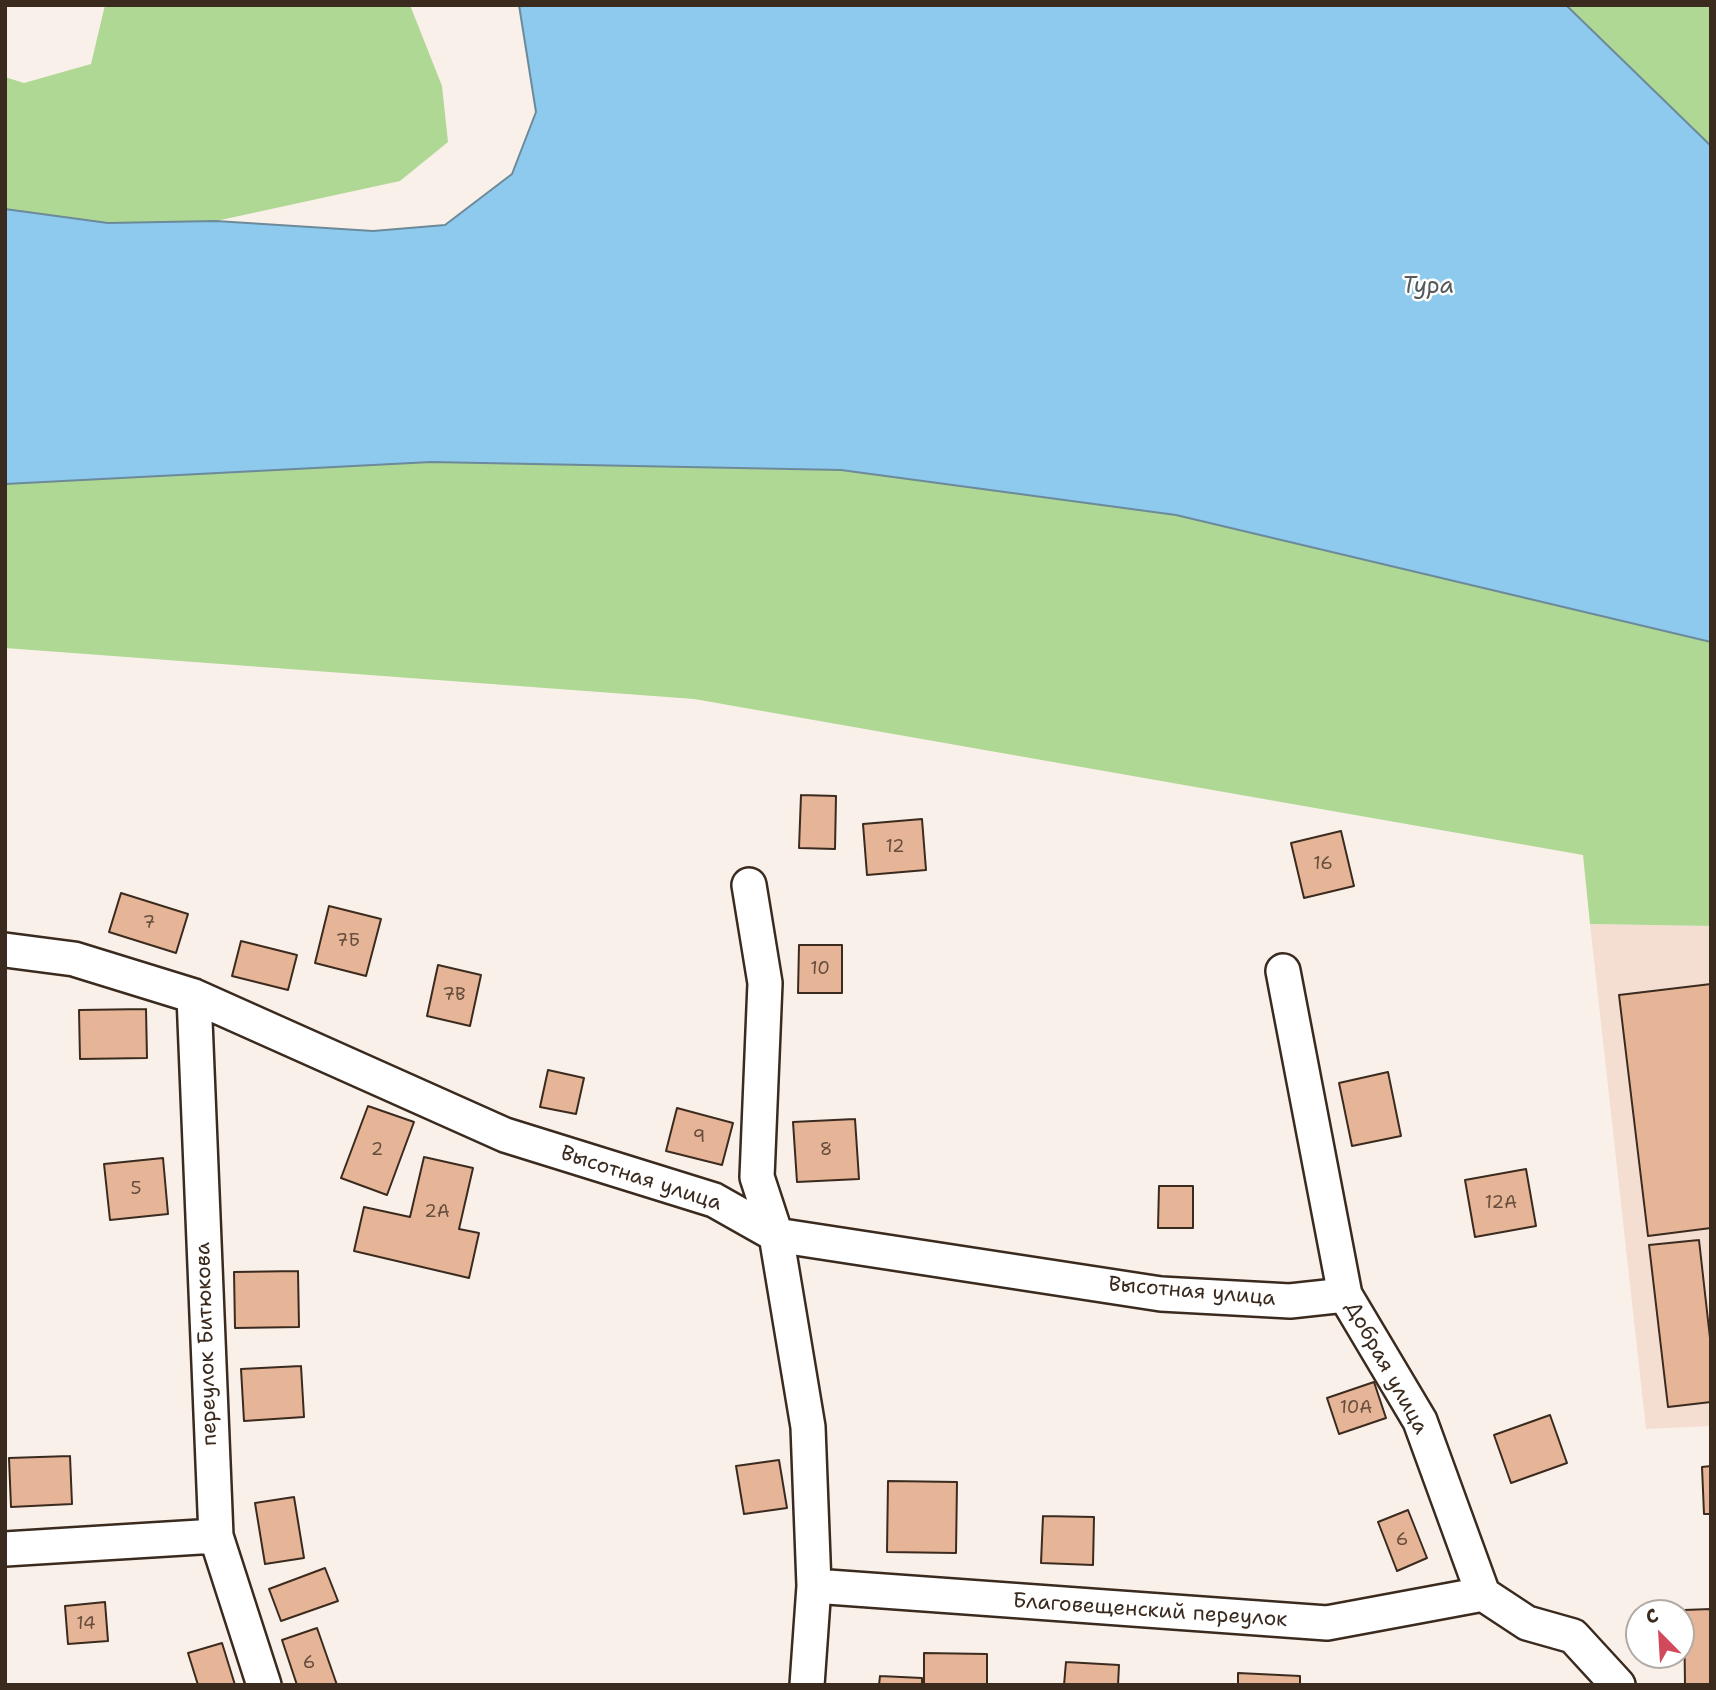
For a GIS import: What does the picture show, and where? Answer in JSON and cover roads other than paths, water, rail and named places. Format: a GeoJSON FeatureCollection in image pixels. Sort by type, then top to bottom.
{"type":"FeatureCollection","features":[{"type":"Feature","properties":{"kind":"street"},"geometry":{"type":"LineString","coordinates":[[749,885],[765,983],[757,1177],[776,1235],[808,1427],[814,1586],[807,1685]]}},
{"type":"Feature","properties":{"kind":"street","name":"Высотная улица"},"geometry":{"type":"LineString","coordinates":[[5,950],[74,959],[194,996],[505,1135],[715,1200],[776,1235],[1161,1294],[1290,1301],[1345,1295]]}},
{"type":"Feature","properties":{"kind":"street","name":"Добрая улица"},"geometry":{"type":"LineString","coordinates":[[1283,971],[1345,1295],[1420,1422],[1483,1594]]}},
{"type":"Feature","properties":{"kind":"street","name":"переулок Битюкова"},"geometry":{"type":"LineString","coordinates":[[194,996],[216,1536],[264,1685]]}},
{"type":"Feature","properties":{"kind":"street"},"geometry":{"type":"LineString","coordinates":[[5,1549],[216,1536]]}},
{"type":"Feature","properties":{"kind":"street","name":"Благовещенский переулок"},"geometry":{"type":"LineString","coordinates":[[814,1586],[1327,1623],[1483,1594]]}},
{"type":"Feature","properties":{"kind":"street"},"geometry":{"type":"LineString","coordinates":[[1483,1594],[1527,1623],[1573,1636],[1618,1685]]}},
{"type":"Feature","properties":{"kind":"water","name":"Тура"},"geometry":{"type":"Polygon","coordinates":[[[519,5],[1566,5],[1711,146],[1711,642],[1176,515],[841,470],[431,462],[5,484],[5,209],[108,223],[216,221],[373,231],[445,225],[512,174],[536,112],[519,5]]]}}]}
